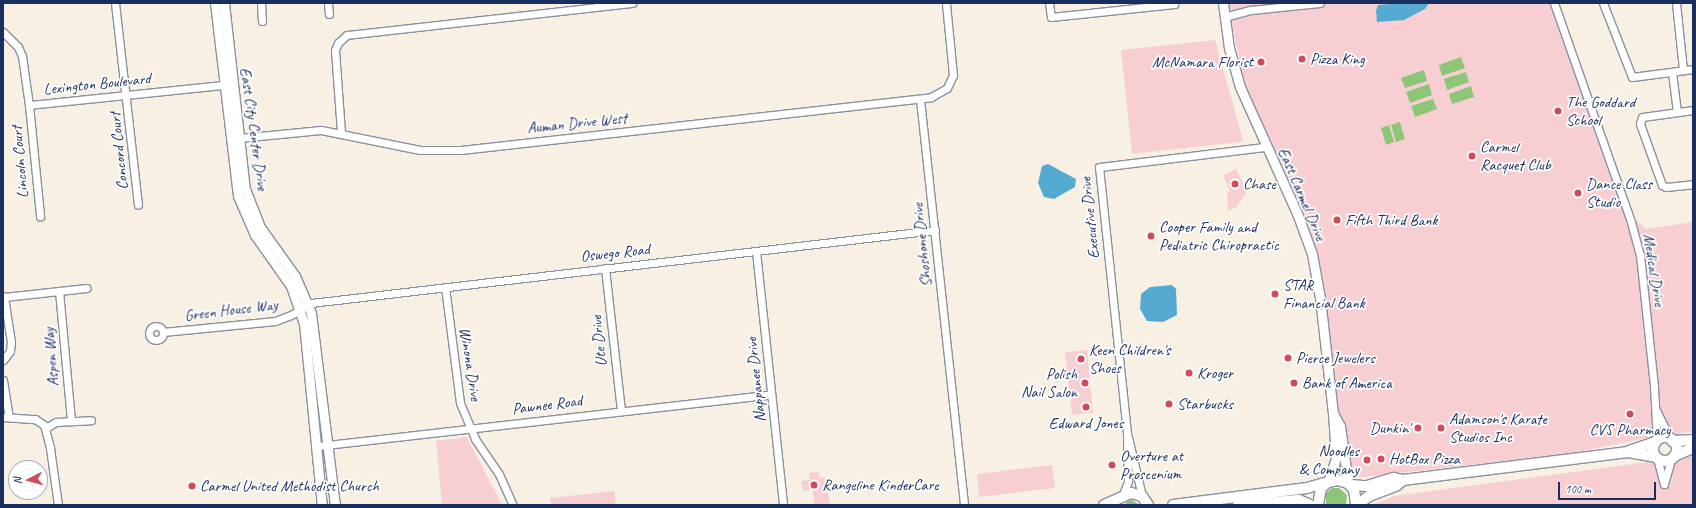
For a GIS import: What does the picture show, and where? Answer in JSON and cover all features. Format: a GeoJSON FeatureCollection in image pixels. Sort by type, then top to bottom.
{"type":"FeatureCollection","features":[{"type":"Feature","properties":{"kind":"main road"},"geometry":{"type":"LineString","coordinates":[[1671,440],[1676,446],[1673,458]]}},
{"type":"Feature","properties":{"kind":"main road"},"geometry":{"type":"LineString","coordinates":[[1173,505],[1307,488],[1338,480],[1350,484],[1367,486],[1394,478],[1403,480],[1628,452],[1656,442],[1693,440]]}},
{"type":"Feature","properties":{"kind":"main road"},"geometry":{"type":"LineString","coordinates":[[1656,442],[1653,451],[1656,458]]}},
{"type":"Feature","properties":{"kind":"main road"},"geometry":{"type":"LineString","coordinates":[[1628,452],[1664,461],[1693,448]]}},
{"type":"Feature","properties":{"kind":"main road"},"geometry":{"type":"LineString","coordinates":[[1356,505],[1369,496],[1397,485],[1403,480]]}},
{"type":"Feature","properties":{"kind":"main road"},"geometry":{"type":"LineString","coordinates":[[1318,505],[1318,493],[1326,483]]}},
{"type":"Feature","properties":{"kind":"main road"},"geometry":{"type":"LineString","coordinates":[[1350,484],[1356,495],[1356,505]]}},
{"type":"Feature","properties":{"kind":"main road"},"geometry":{"type":"LineString","coordinates":[[1104,505],[1131,493],[1158,505]]}},
{"type":"Feature","properties":{"kind":"main road"},"geometry":{"type":"LineString","coordinates":[[1238,505],[1299,500],[1310,505]]}},
{"type":"Feature","properties":{"kind":"street","name":"Concord Court"},"geometry":{"type":"LineString","coordinates":[[116,3],[138,205]]}},
{"type":"Feature","properties":{"kind":"street","name":"East City Center Drive"},"geometry":{"type":"LineString","coordinates":[[215,3],[235,181],[241,206],[255,235],[304,306]]}},
{"type":"Feature","properties":{"kind":"street","name":"East City Center Drive"},"geometry":{"type":"LineString","coordinates":[[224,3],[238,138],[243,177],[250,206],[266,236],[295,276],[315,335],[322,446],[322,505]]}},
{"type":"Feature","properties":{"kind":"street"},"geometry":{"type":"LineString","coordinates":[[261,3],[262,21]]}},
{"type":"Feature","properties":{"kind":"street"},"geometry":{"type":"LineString","coordinates":[[328,3],[329,14]]}},
{"type":"Feature","properties":{"kind":"street"},"geometry":{"type":"LineString","coordinates":[[341,132],[335,50],[338,43],[347,35],[574,6],[632,3]]}},
{"type":"Feature","properties":{"kind":"street"},"geometry":{"type":"LineString","coordinates":[[920,100],[943,92],[951,83],[953,75],[946,3]]}},
{"type":"Feature","properties":{"kind":"street"},"geometry":{"type":"LineString","coordinates":[[1049,3],[1051,17],[1145,5],[1174,4]]}},
{"type":"Feature","properties":{"kind":"street","name":"East Carmel Drive"},"geometry":{"type":"LineString","coordinates":[[1223,3],[1240,87],[1266,147],[1292,201],[1312,254],[1320,298],[1336,458],[1326,483]]}},
{"type":"Feature","properties":{"kind":"street"},"geometry":{"type":"LineString","coordinates":[[1227,17],[1251,10],[1320,3]]}},
{"type":"Feature","properties":{"kind":"street","name":"Medical Drive"},"geometry":{"type":"LineString","coordinates":[[1554,3],[1638,247],[1656,410],[1671,440]]}},
{"type":"Feature","properties":{"kind":"street"},"geometry":{"type":"LineString","coordinates":[[1604,3],[1630,75],[1641,76],[1693,69]]}},
{"type":"Feature","properties":{"kind":"street"},"geometry":{"type":"LineString","coordinates":[[1676,3],[1684,70]]}},
{"type":"Feature","properties":{"kind":"street","name":"Lexington Boulevard"},"geometry":{"type":"LineString","coordinates":[[3,32],[18,47],[22,56],[29,105],[224,85]]}},
{"type":"Feature","properties":{"kind":"street"},"geometry":{"type":"LineString","coordinates":[[1672,72],[1677,112]]}},
{"type":"Feature","properties":{"kind":"street","name":"Auman Drive West"},"geometry":{"type":"LineString","coordinates":[[238,138],[312,130],[341,132],[420,150],[461,150],[920,100]]}},
{"type":"Feature","properties":{"kind":"street","name":"Shoshone Drive"},"geometry":{"type":"LineString","coordinates":[[920,100],[964,505]]}},
{"type":"Feature","properties":{"kind":"street","name":"Lincoln Court"},"geometry":{"type":"LineString","coordinates":[[29,105],[40,216]]}},
{"type":"Feature","properties":{"kind":"street"},"geometry":{"type":"LineString","coordinates":[[1693,110],[1642,117],[1640,124],[1662,185],[1693,184]]}},
{"type":"Feature","properties":{"kind":"street","name":"Executive Drive"},"geometry":{"type":"LineString","coordinates":[[1120,499],[1128,481],[1127,433],[1099,167],[1266,147]]}},
{"type":"Feature","properties":{"kind":"street","name":"Oswego Road"},"geometry":{"type":"LineString","coordinates":[[304,306],[445,287],[935,230]]}},
{"type":"Feature","properties":{"kind":"street","name":"Nappanee Drive"},"geometry":{"type":"LineString","coordinates":[[756,251],[783,505]]}},
{"type":"Feature","properties":{"kind":"street","name":"Ute Drive"},"geometry":{"type":"LineString","coordinates":[[605,268],[621,411]]}},
{"type":"Feature","properties":{"kind":"street","name":"Winona Drive"},"geometry":{"type":"LineString","coordinates":[[445,287],[457,390],[470,428],[499,474],[514,505]]}},
{"type":"Feature","properties":{"kind":"street"},"geometry":{"type":"LineString","coordinates":[[3,360],[10,351],[11,342],[4,296],[87,288]]}},
{"type":"Feature","properties":{"kind":"street","name":"Aspen Way"},"geometry":{"type":"LineString","coordinates":[[59,291],[71,420]]}},
{"type":"Feature","properties":{"kind":"street","name":"Green House Way"},"geometry":{"type":"LineString","coordinates":[[163,332],[275,321],[291,315],[304,306]]}},
{"type":"Feature","properties":{"kind":"street"},"geometry":{"type":"LineString","coordinates":[[3,380],[6,417],[29,418],[39,421],[46,428],[58,505]]}},
{"type":"Feature","properties":{"kind":"street","name":"Pawnee Road"},"geometry":{"type":"LineString","coordinates":[[322,446],[771,394]]}},
{"type":"Feature","properties":{"kind":"street","name":"Medical Drive"},"geometry":{"type":"LineString","coordinates":[[1656,410],[1654,416],[1656,442]]}},
{"type":"Feature","properties":{"kind":"street","name":"East Carmel Drive"},"geometry":{"type":"LineString","coordinates":[[1332,413],[1340,426],[1350,484]]}},
{"type":"Feature","properties":{"kind":"street"},"geometry":{"type":"LineString","coordinates":[[46,428],[56,422],[92,420]]}},
{"type":"Feature","properties":{"kind":"street","name":"Executive Drive"},"geometry":{"type":"LineString","coordinates":[[1127,433],[1145,500]]}},
{"type":"Feature","properties":{"kind":"street","name":"East City Center Drive"},"geometry":{"type":"LineString","coordinates":[[322,446],[335,505]]}},
{"type":"Feature","properties":{"kind":"street"},"geometry":{"type":"LineString","coordinates":[[1656,458],[1664,484],[1673,458]]}},
{"type":"Feature","properties":{"kind":"shaded area"},"geometry":{"type":"Polygon","coordinates":[[[1228,3],[1559,3],[1634,218],[1646,229],[1693,222],[1693,432],[1667,434],[1573,453],[1355,478],[1352,474],[1343,422],[1337,409],[1319,265],[1312,236],[1244,85],[1228,3]]]}},
{"type":"Feature","properties":{"kind":"shaded area"},"geometry":{"type":"Polygon","coordinates":[[[1215,40],[1243,140],[1240,142],[1132,154],[1121,50],[1215,40]]]}},
{"type":"Feature","properties":{"kind":"shaded area","name":"Chase"},"geometry":{"type":"Polygon","coordinates":[[[1236,169],[1247,191],[1236,208],[1228,210],[1227,192],[1230,191],[1223,176],[1236,169]]]}},
{"type":"Feature","properties":{"kind":"shaded area"},"geometry":{"type":"Polygon","coordinates":[[[1087,350],[1093,413],[1072,415],[1065,352],[1087,350]]]}},
{"type":"Feature","properties":{"kind":"shaded area"},"geometry":{"type":"Polygon","coordinates":[[[467,437],[502,505],[442,505],[436,441],[467,437]]]}},
{"type":"Feature","properties":{"kind":"shaded area"},"geometry":{"type":"Polygon","coordinates":[[[1693,456],[1693,505],[1373,505],[1394,496],[1693,456]]]}},
{"type":"Feature","properties":{"kind":"shaded area"},"geometry":{"type":"Polygon","coordinates":[[[1052,465],[1055,488],[979,497],[977,474],[1052,465]]]}},
{"type":"Feature","properties":{"kind":"shaded area","name":"Rangeline KinderCare"},"geometry":{"type":"Polygon","coordinates":[[[818,472],[820,478],[825,477],[830,505],[815,505],[812,489],[803,491],[801,481],[810,480],[809,473],[818,472]]]}},
{"type":"Feature","properties":{"kind":"shaded area"},"geometry":{"type":"Polygon","coordinates":[[[614,491],[616,505],[551,505],[550,498],[614,491]]]}},
{"type":"Feature","properties":{"kind":"green space"},"geometry":{"type":"Polygon","coordinates":[[[1461,57],[1465,68],[1442,76],[1439,65],[1461,57]]]}},
{"type":"Feature","properties":{"kind":"green space"},"geometry":{"type":"Polygon","coordinates":[[[1424,70],[1427,81],[1405,88],[1401,78],[1424,70]]]}},
{"type":"Feature","properties":{"kind":"green space"},"geometry":{"type":"Polygon","coordinates":[[[1466,72],[1469,82],[1447,90],[1444,79],[1466,72]]]}},
{"type":"Feature","properties":{"kind":"green space"},"geometry":{"type":"Polygon","coordinates":[[[1429,84],[1432,95],[1410,103],[1406,92],[1429,84]]]}},
{"type":"Feature","properties":{"kind":"green space"},"geometry":{"type":"Polygon","coordinates":[[[1471,86],[1474,97],[1452,104],[1449,94],[1471,86]]]}},
{"type":"Feature","properties":{"kind":"green space"},"geometry":{"type":"Polygon","coordinates":[[[1433,99],[1437,109],[1415,117],[1411,106],[1433,99]]]}},
{"type":"Feature","properties":{"kind":"green space"},"geometry":{"type":"Polygon","coordinates":[[[1400,122],[1405,139],[1396,142],[1391,125],[1400,122]]]}},
{"type":"Feature","properties":{"kind":"green space"},"geometry":{"type":"Polygon","coordinates":[[[1389,125],[1394,142],[1386,145],[1381,128],[1389,125]]]}},
{"type":"Feature","properties":{"kind":"green space"},"geometry":{"type":"Polygon","coordinates":[[[1332,488],[1339,488],[1347,495],[1346,505],[1326,505],[1326,493],[1332,488]]]}},
{"type":"Feature","properties":{"kind":"green space"},"geometry":{"type":"Polygon","coordinates":[[[1132,500],[1140,505],[1124,505],[1128,501],[1132,500]]]}},
{"type":"Feature","properties":{"kind":"water"},"geometry":{"type":"Polygon","coordinates":[[[1429,3],[1425,9],[1404,20],[1377,22],[1376,11],[1378,5],[1429,3]]]}},
{"type":"Feature","properties":{"kind":"water"},"geometry":{"type":"Polygon","coordinates":[[[1048,164],[1076,179],[1075,187],[1054,199],[1044,197],[1038,183],[1042,166],[1048,164]]]}},
{"type":"Feature","properties":{"kind":"water"},"geometry":{"type":"Polygon","coordinates":[[[1172,285],[1176,289],[1177,315],[1163,322],[1147,321],[1140,309],[1141,294],[1150,287],[1172,285]]]}},
{"type":"Feature","properties":{"kind":"place","name":"Pizza King"},"geometry":{"type":"Point","coordinates":[1302,59]}},
{"type":"Feature","properties":{"kind":"place","name":"McNamara Florist"},"geometry":{"type":"Point","coordinates":[1261,62]}},
{"type":"Feature","properties":{"kind":"place","name":"The Goddard School"},"geometry":{"type":"Point","coordinates":[1558,111]}},
{"type":"Feature","properties":{"kind":"place","name":"Carmel Racquet Club"},"geometry":{"type":"Point","coordinates":[1472,156]}},
{"type":"Feature","properties":{"kind":"place","name":"Chase"},"geometry":{"type":"Point","coordinates":[1235,184]}},
{"type":"Feature","properties":{"kind":"place","name":"Dance Class Studio"},"geometry":{"type":"Point","coordinates":[1578,193]}},
{"type":"Feature","properties":{"kind":"place","name":"Fifth Third Bank"},"geometry":{"type":"Point","coordinates":[1337,220]}},
{"type":"Feature","properties":{"kind":"place","name":"Cooper Family and Pediatric Chiropractic"},"geometry":{"type":"Point","coordinates":[1151,236]}},
{"type":"Feature","properties":{"kind":"place","name":"STAR Financial Bank"},"geometry":{"type":"Point","coordinates":[1275,294]}},
{"type":"Feature","properties":{"kind":"place","name":"Pierce Jewelers"},"geometry":{"type":"Point","coordinates":[1288,358]}},
{"type":"Feature","properties":{"kind":"place","name":"Keen Children's Shoes"},"geometry":{"type":"Point","coordinates":[1081,359]}},
{"type":"Feature","properties":{"kind":"place","name":"Kroger"},"geometry":{"type":"Point","coordinates":[1189,373]}},
{"type":"Feature","properties":{"kind":"place","name":"Polish Nail Salon"},"geometry":{"type":"Point","coordinates":[1085,383]}},
{"type":"Feature","properties":{"kind":"place","name":"Bank of America"},"geometry":{"type":"Point","coordinates":[1294,383]}},
{"type":"Feature","properties":{"kind":"place","name":"Starbucks"},"geometry":{"type":"Point","coordinates":[1169,404]}},
{"type":"Feature","properties":{"kind":"place","name":"Edward Jones"},"geometry":{"type":"Point","coordinates":[1086,407]}},
{"type":"Feature","properties":{"kind":"place","name":"CVS Pharmacy"},"geometry":{"type":"Point","coordinates":[1630,414]}},
{"type":"Feature","properties":{"kind":"place","name":"Dunkin'"},"geometry":{"type":"Point","coordinates":[1418,428]}},
{"type":"Feature","properties":{"kind":"place","name":"Adamson's Karate Studios Inc"},"geometry":{"type":"Point","coordinates":[1441,428]}},
{"type":"Feature","properties":{"kind":"place","name":"HotBox Pizza"},"geometry":{"type":"Point","coordinates":[1381,459]}},
{"type":"Feature","properties":{"kind":"place","name":"Noodles & Company"},"geometry":{"type":"Point","coordinates":[1367,460]}},
{"type":"Feature","properties":{"kind":"place","name":"Overture at Proscenium"},"geometry":{"type":"Point","coordinates":[1112,465]}},
{"type":"Feature","properties":{"kind":"place","name":"Rangeline KinderCare"},"geometry":{"type":"Point","coordinates":[814,485]}},
{"type":"Feature","properties":{"kind":"place","name":"Carmel United Methodist Church"},"geometry":{"type":"Point","coordinates":[192,486]}}]}
